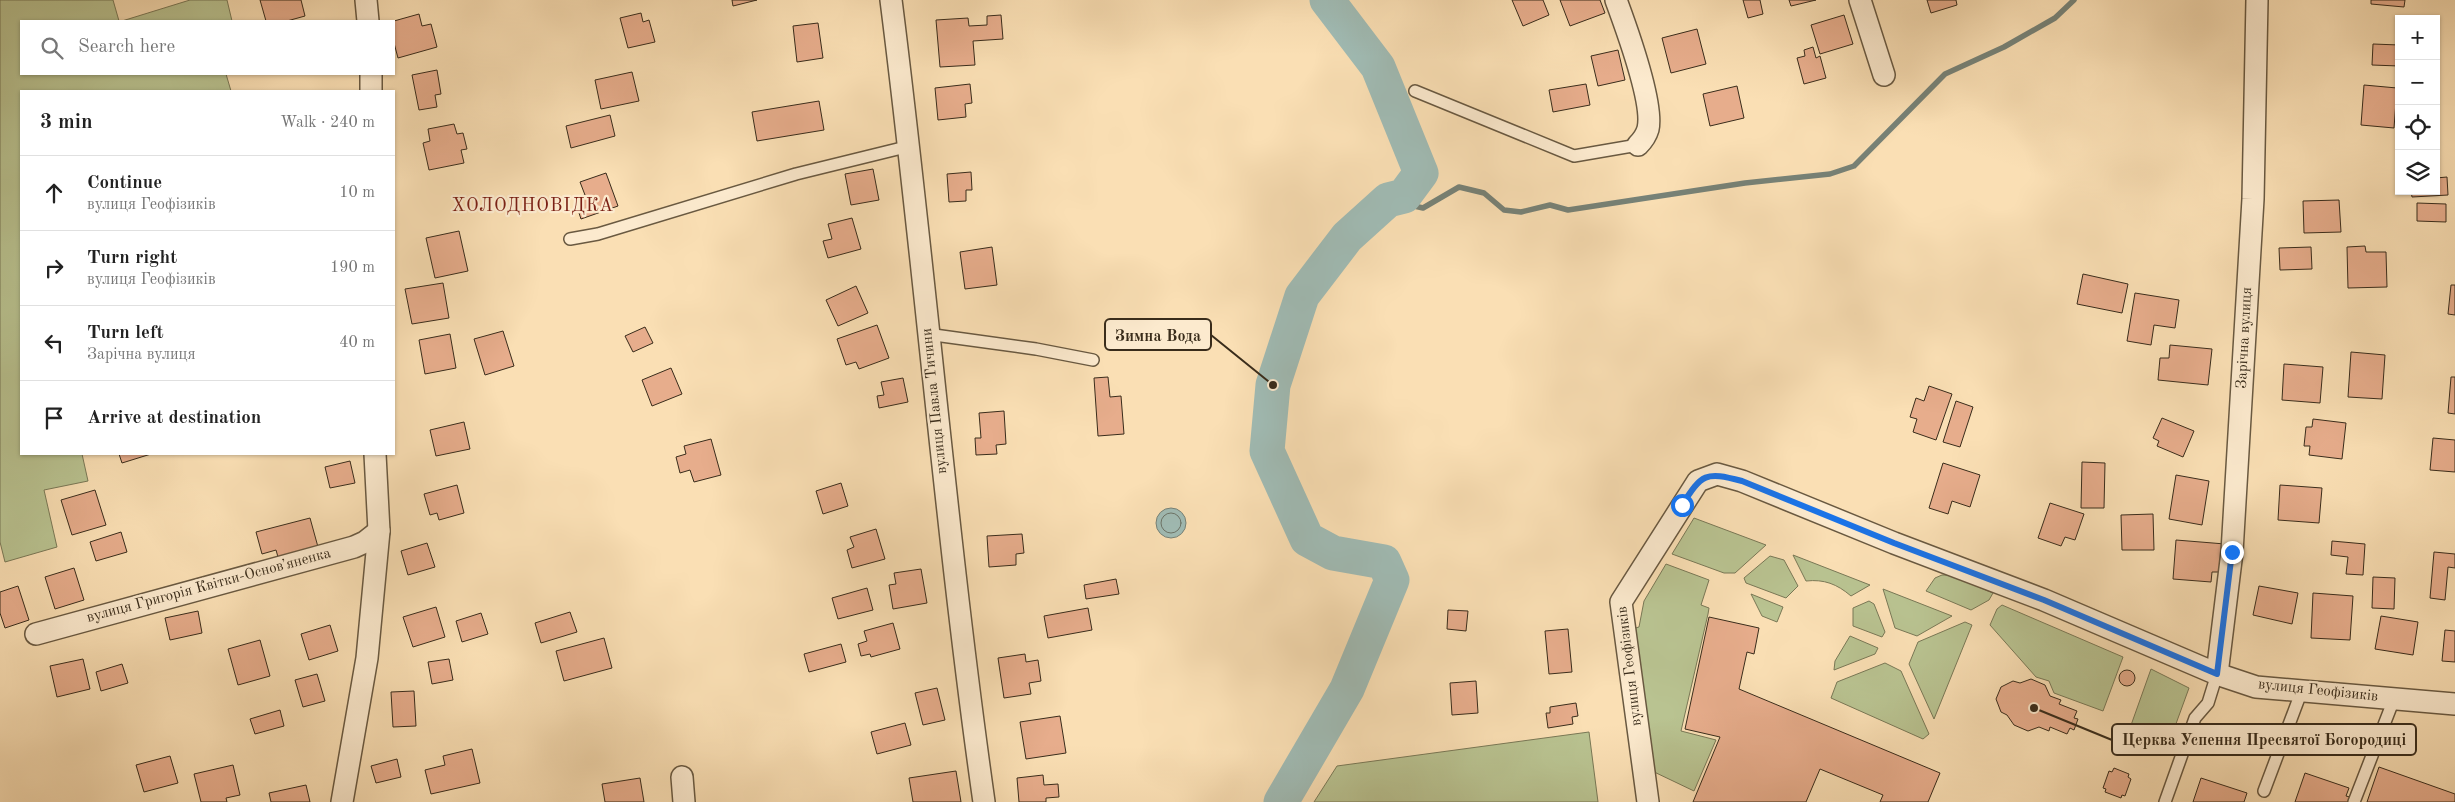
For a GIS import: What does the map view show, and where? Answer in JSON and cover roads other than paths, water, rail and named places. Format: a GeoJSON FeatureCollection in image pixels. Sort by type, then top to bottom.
{"type":"FeatureCollection","features":[{"type":"Feature","properties":{"kind":"street"},"geometry":{"type":"LineString","coordinates":[[366,0],[368,20]]}},
{"type":"Feature","properties":{"kind":"street","name":"вулиця Павла Тичини"},"geometry":{"type":"LineString","coordinates":[[891,0],[910,146],[927,334],[969,697],[984,802]]}},
{"type":"Feature","properties":{"kind":"street"},"geometry":{"type":"LineString","coordinates":[[1616,0],[1633,48],[1648,108],[1649,127],[1645,138],[1638,145]]}},
{"type":"Feature","properties":{"kind":"street"},"geometry":{"type":"LineString","coordinates":[[1860,0],[1884,75]]}},
{"type":"Feature","properties":{"kind":"street","name":"Зарічна вулиця"},"geometry":{"type":"LineString","coordinates":[[2217,674],[2232,552],[2253,199],[2257,0]]}},
{"type":"Feature","properties":{"kind":"street"},"geometry":{"type":"LineString","coordinates":[[371,75],[371,90]]}},
{"type":"Feature","properties":{"kind":"street"},"geometry":{"type":"LineString","coordinates":[[342,802],[367,658],[379,531],[376,455]]}},
{"type":"Feature","properties":{"kind":"street","name":"вулиця Геофізиків"},"geometry":{"type":"LineString","coordinates":[[1648,802],[1621,602],[1698,481],[1717,474],[1742,481],[1894,543],[2044,600],[2217,674],[2256,687],[2455,704]]}},
{"type":"Feature","properties":{"kind":"street","name":"вулиця Григорія Квітки-Основʼяненка"},"geometry":{"type":"LineString","coordinates":[[36,634],[354,547],[366,542],[379,531]]}},
{"type":"Feature","properties":{"kind":"street"},"geometry":{"type":"LineString","coordinates":[[682,777],[684,802]]}},
{"type":"Feature","properties":{"kind":"lane"},"geometry":{"type":"LineString","coordinates":[[1414,91],[1574,156],[1638,145]]}},
{"type":"Feature","properties":{"kind":"lane"},"geometry":{"type":"LineString","coordinates":[[570,239],[598,234],[796,174],[910,146]]}},
{"type":"Feature","properties":{"kind":"lane"},"geometry":{"type":"LineString","coordinates":[[927,334],[1036,349],[1093,360]]}},
{"type":"Feature","properties":{"kind":"lane"},"geometry":{"type":"LineString","coordinates":[[2165,802],[2195,718],[2208,703],[2217,674]]}},
{"type":"Feature","properties":{"kind":"lane"},"geometry":{"type":"LineString","coordinates":[[2264,791],[2302,690]]}},
{"type":"Feature","properties":{"kind":"lane"},"geometry":{"type":"LineString","coordinates":[[2354,802],[2394,699]]}},
{"type":"Feature","properties":{"kind":"water"},"geometry":{"type":"Polygon","coordinates":[[[1171,508],[1182,512],[1186,523],[1182,534],[1171,538],[1160,534],[1156,523],[1160,512],[1171,508]]]}},
{"type":"Feature","properties":{"kind":"waterway"},"geometry":{"type":"LineString","coordinates":[[1281,802],[1347,689],[1392,580],[1384,562],[1333,553],[1307,539],[1267,451],[1273,385],[1302,296],[1347,237],[1388,200],[1404,196],[1421,173],[1378,67],[1327,0]]}},
{"type":"Feature","properties":{"kind":"waterway"},"geometry":{"type":"LineString","coordinates":[[1388,200],[1423,208],[1459,187],[1484,193],[1504,210],[1521,212],[1550,205],[1568,210],[1745,183],[1830,174],[1854,166],[1945,74],[2004,47],[2055,18],[2074,0]]}},
{"type":"Feature","properties":{"kind":"place","name":"Зимна Вода"},"geometry":{"type":"Point","coordinates":[1273,385]}},
{"type":"Feature","properties":{"kind":"place","name":"Церква Успення Пресвятої Богородиці"},"geometry":{"type":"Point","coordinates":[2034,708]}},
{"type":"Feature","properties":{"kind":"district","name":"ХОЛОДНОВІДКА"},"geometry":{"type":"Point","coordinates":[533,206]}}]}
